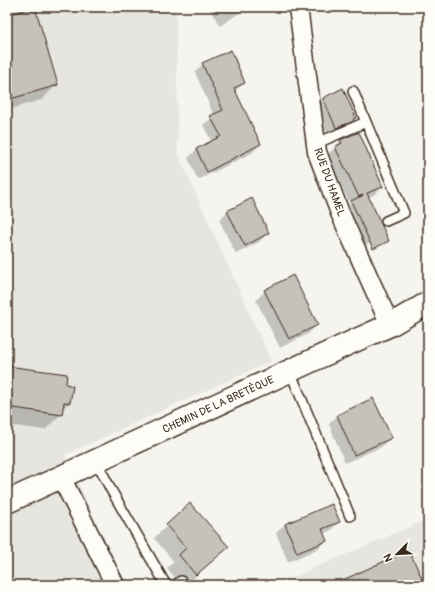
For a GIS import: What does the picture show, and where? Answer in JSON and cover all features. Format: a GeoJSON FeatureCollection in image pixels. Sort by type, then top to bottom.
{"type":"FeatureCollection","features":[{"type":"Feature","properties":{"kind":"street","name":"RUE DU HAMEL"},"geometry":{"type":"LineString","coordinates":[[298,7],[316,152],[340,212],[390,325]]}},
{"type":"Feature","properties":{"kind":"street","name":"CHEMIN DE LA BRETÈQUE"},"geometry":{"type":"LineString","coordinates":[[7,502],[390,325],[428,303]]}},
{"type":"Feature","properties":{"kind":"street"},"geometry":{"type":"LineString","coordinates":[[61,477],[115,585]]}},
{"type":"Feature","properties":{"kind":"lane"},"geometry":{"type":"LineString","coordinates":[[353,91],[404,214],[386,221]]}},
{"type":"Feature","properties":{"kind":"lane"},"geometry":{"type":"LineString","coordinates":[[316,144],[366,122]]}},
{"type":"Feature","properties":{"kind":"lane"},"geometry":{"type":"LineString","coordinates":[[290,371],[350,516]]}},
{"type":"Feature","properties":{"kind":"lane"},"geometry":{"type":"LineString","coordinates":[[96,460],[110,488],[166,585]]}},
{"type":"Feature","properties":{"kind":"shaded area"},"geometry":{"type":"Polygon","coordinates":[[[7,7],[176,7],[178,154],[271,361],[65,455],[126,585],[7,585],[7,7]]]}},
{"type":"Feature","properties":{"kind":"shaded area"},"geometry":{"type":"Polygon","coordinates":[[[428,519],[428,585],[275,585],[428,519]]]}},
{"type":"Feature","properties":{"kind":"building"},"geometry":{"type":"Polygon","coordinates":[[[35,7],[58,85],[7,100],[7,15],[35,7]]]}},
{"type":"Feature","properties":{"kind":"building"},"geometry":{"type":"Polygon","coordinates":[[[231,50],[245,83],[234,88],[261,144],[207,172],[196,149],[221,136],[210,116],[223,110],[202,63],[231,50]]]}},
{"type":"Feature","properties":{"kind":"building"},"geometry":{"type":"Polygon","coordinates":[[[343,88],[356,118],[353,119],[354,121],[336,128],[323,98],[343,88]]]}},
{"type":"Feature","properties":{"kind":"building"},"geometry":{"type":"Polygon","coordinates":[[[359,132],[383,187],[367,193],[389,241],[373,249],[351,201],[359,197],[335,147],[342,143],[340,140],[359,132]]]}},
{"type":"Feature","properties":{"kind":"building"},"geometry":{"type":"Polygon","coordinates":[[[252,198],[269,233],[245,246],[227,211],[252,198]]]}},
{"type":"Feature","properties":{"kind":"building"},"geometry":{"type":"Polygon","coordinates":[[[293,275],[318,325],[289,339],[264,290],[293,275]]]}},
{"type":"Feature","properties":{"kind":"building"},"geometry":{"type":"Polygon","coordinates":[[[7,366],[67,374],[66,384],[73,386],[70,403],[64,402],[62,415],[7,407],[7,366]]]}},
{"type":"Feature","properties":{"kind":"building"},"geometry":{"type":"Polygon","coordinates":[[[373,398],[392,438],[354,455],[337,415],[373,398]]]}},
{"type":"Feature","properties":{"kind":"building"},"geometry":{"type":"Polygon","coordinates":[[[190,503],[229,547],[196,575],[179,555],[186,548],[166,525],[190,503]]]}},
{"type":"Feature","properties":{"kind":"building"},"geometry":{"type":"Polygon","coordinates":[[[332,504],[340,522],[322,529],[327,541],[297,553],[285,524],[332,504]]]}},
{"type":"Feature","properties":{"kind":"building"},"geometry":{"type":"Polygon","coordinates":[[[409,550],[425,585],[332,585],[409,550]]]}}]}
